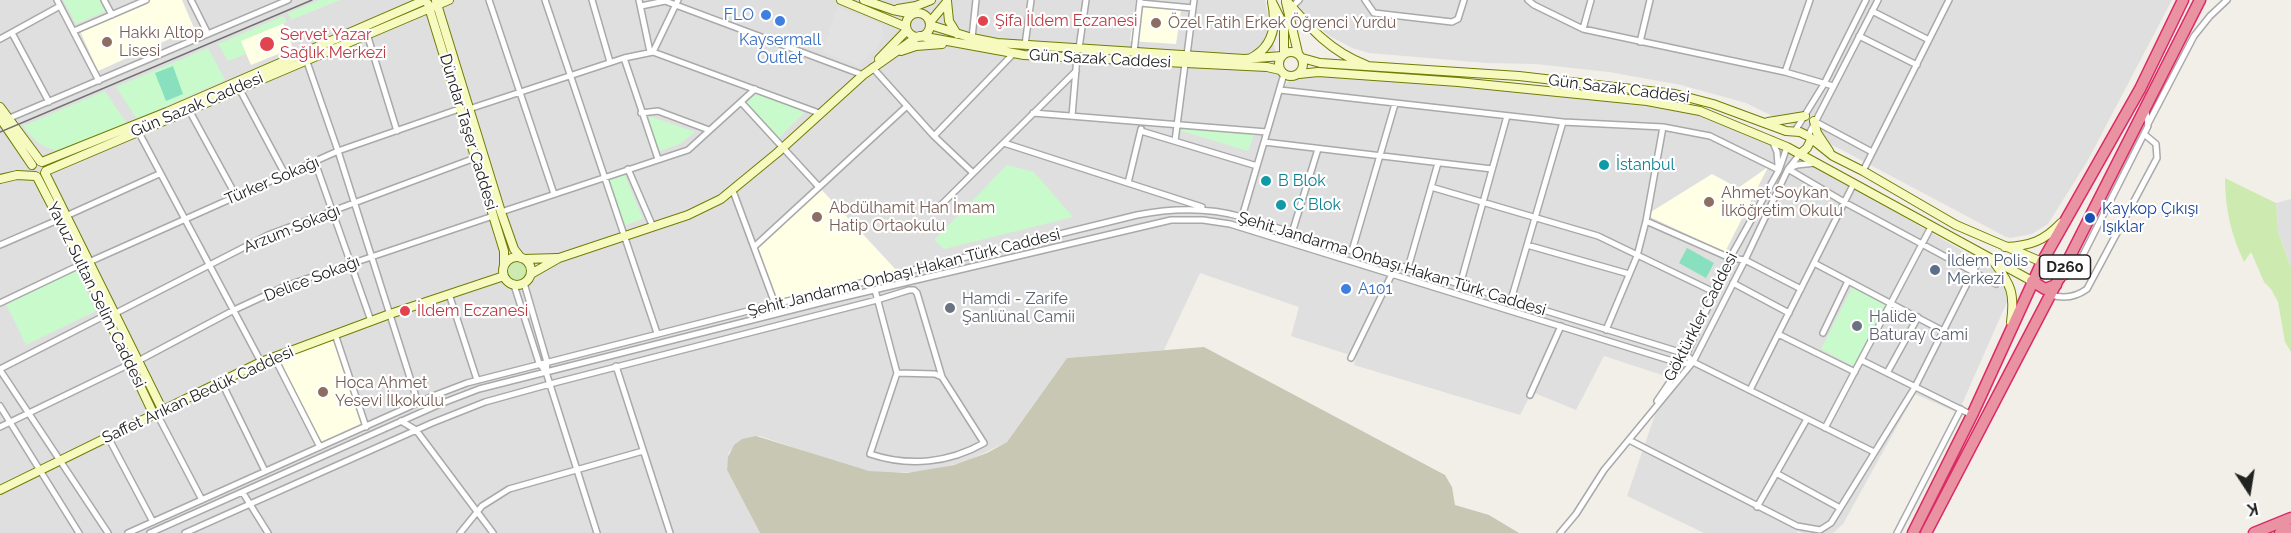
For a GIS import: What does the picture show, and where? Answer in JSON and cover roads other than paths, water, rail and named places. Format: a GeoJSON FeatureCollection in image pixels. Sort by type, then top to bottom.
{"type":"FeatureCollection","features":[{"type":"Feature","properties":{"kind":"highway","name":"D260"},"geometry":{"type":"LineString","coordinates":[[1913,533],[1972,415],[2032,281],[2140,89],[2183,0]]}},
{"type":"Feature","properties":{"kind":"highway","name":"D260"},"geometry":{"type":"LineString","coordinates":[[1926,533],[2051,295],[2200,0]]}},
{"type":"Feature","properties":{"kind":"highway"},"geometry":{"type":"LineString","coordinates":[[2032,281],[2045,289],[2057,282],[2055,268],[2042,262]]}},
{"type":"Feature","properties":{"kind":"highway"},"geometry":{"type":"LineString","coordinates":[[2254,533],[2291,518]]}},
{"type":"Feature","properties":{"kind":"highway"},"geometry":{"type":"LineString","coordinates":[[2280,533],[2291,529]]}},
{"type":"Feature","properties":{"kind":"street"},"geometry":{"type":"LineString","coordinates":[[57,0],[99,81]]}},
{"type":"Feature","properties":{"kind":"street"},"geometry":{"type":"LineString","coordinates":[[104,0],[112,15]]}},
{"type":"Feature","properties":{"kind":"street"},"geometry":{"type":"LineString","coordinates":[[74,31],[146,0]]}},
{"type":"Feature","properties":{"kind":"street"},"geometry":{"type":"LineString","coordinates":[[191,0],[208,34]]}},
{"type":"Feature","properties":{"kind":"street"},"geometry":{"type":"LineString","coordinates":[[3,120],[288,0]]}},
{"type":"Feature","properties":{"kind":"street"},"geometry":{"type":"LineString","coordinates":[[413,15],[439,22],[451,0]]}},
{"type":"Feature","properties":{"kind":"street","name":"Gün Sazak Caddesi"},"geometry":{"type":"LineString","coordinates":[[0,179],[167,112],[409,4],[451,0]]}},
{"type":"Feature","properties":{"kind":"street"},"geometry":{"type":"LineString","coordinates":[[489,0],[554,194]]}},
{"type":"Feature","properties":{"kind":"street"},"geometry":{"type":"LineString","coordinates":[[545,0],[657,333]]}},
{"type":"Feature","properties":{"kind":"street"},"geometry":{"type":"LineString","coordinates":[[592,0],[610,62]]}},
{"type":"Feature","properties":{"kind":"street"},"geometry":{"type":"LineString","coordinates":[[841,0],[907,28],[919,37]]}},
{"type":"Feature","properties":{"kind":"street"},"geometry":{"type":"LineString","coordinates":[[864,0],[885,8],[925,15],[930,24]]}},
{"type":"Feature","properties":{"kind":"street"},"geometry":{"type":"LineString","coordinates":[[885,8],[916,6],[931,0]]}},
{"type":"Feature","properties":{"kind":"street"},"geometry":{"type":"LineString","coordinates":[[872,67],[907,28],[907,21],[939,0]]}},
{"type":"Feature","properties":{"kind":"street"},"geometry":{"type":"LineString","coordinates":[[559,258],[511,259],[504,266],[504,276],[514,285],[524,284],[531,274],[559,258],[706,207],[733,191],[872,67],[928,31],[930,24],[947,0]]}},
{"type":"Feature","properties":{"kind":"street"},"geometry":{"type":"LineString","coordinates":[[947,0],[948,17],[957,34]]}},
{"type":"Feature","properties":{"kind":"street"},"geometry":{"type":"LineString","coordinates":[[972,38],[976,0]]}},
{"type":"Feature","properties":{"kind":"street"},"geometry":{"type":"LineString","coordinates":[[1024,45],[1031,0]]}},
{"type":"Feature","properties":{"kind":"street"},"geometry":{"type":"LineString","coordinates":[[1079,48],[1085,0]]}},
{"type":"Feature","properties":{"kind":"street"},"geometry":{"type":"LineString","coordinates":[[1187,55],[1194,0]]}},
{"type":"Feature","properties":{"kind":"street"},"geometry":{"type":"LineString","coordinates":[[1288,2],[1299,0]]}},
{"type":"Feature","properties":{"kind":"street"},"geometry":{"type":"LineString","coordinates":[[1365,0],[1374,13],[1452,22],[1458,19],[1464,0]]}},
{"type":"Feature","properties":{"kind":"street"},"geometry":{"type":"LineString","coordinates":[[1528,0],[1583,29],[1785,72],[1833,86]]}},
{"type":"Feature","properties":{"kind":"street"},"geometry":{"type":"LineString","coordinates":[[1583,29],[1591,0]]}},
{"type":"Feature","properties":{"kind":"street"},"geometry":{"type":"LineString","coordinates":[[1640,42],[1650,0]]}},
{"type":"Feature","properties":{"kind":"street"},"geometry":{"type":"LineString","coordinates":[[1785,72],[1810,0]]}},
{"type":"Feature","properties":{"kind":"street"},"geometry":{"type":"LineString","coordinates":[[1787,147],[1786,141],[1789,135],[1795,131],[1824,84],[1866,0]]}},
{"type":"Feature","properties":{"kind":"street"},"geometry":{"type":"LineString","coordinates":[[1800,154],[1807,148],[1814,121],[1878,0]]}},
{"type":"Feature","properties":{"kind":"street"},"geometry":{"type":"LineString","coordinates":[[1863,171],[1949,0]]}},
{"type":"Feature","properties":{"kind":"street"},"geometry":{"type":"LineString","coordinates":[[2057,282],[2074,271],[2188,49],[2204,23],[2227,0]]}},
{"type":"Feature","properties":{"kind":"street"},"geometry":{"type":"LineString","coordinates":[[652,52],[640,3],[665,1],[677,3],[863,75]]}},
{"type":"Feature","properties":{"kind":"street"},"geometry":{"type":"LineString","coordinates":[[1242,217],[1280,90],[1282,72],[1279,64],[1283,55],[1284,26],[1281,16],[1271,1]]}},
{"type":"Feature","properties":{"kind":"street"},"geometry":{"type":"LineString","coordinates":[[1248,59],[1263,50],[1272,36],[1274,20],[1271,1]]}},
{"type":"Feature","properties":{"kind":"street","name":"Gün Sazak Caddesi"},"geometry":{"type":"LineString","coordinates":[[36,176],[413,15],[431,2]]}},
{"type":"Feature","properties":{"kind":"street","name":"Dündar Taşer Caddesi"},"geometry":{"type":"LineString","coordinates":[[431,2],[469,109],[497,214],[504,251],[504,266]]}},
{"type":"Feature","properties":{"kind":"street"},"geometry":{"type":"LineString","coordinates":[[1134,52],[1140,2],[1193,8]]}},
{"type":"Feature","properties":{"kind":"street"},"geometry":{"type":"LineString","coordinates":[[1282,72],[1293,76],[1299,74],[1304,66],[1288,2]]}},
{"type":"Feature","properties":{"kind":"street"},"geometry":{"type":"LineString","coordinates":[[1288,2],[1317,35],[1334,50],[1373,67]]}},
{"type":"Feature","properties":{"kind":"street"},"geometry":{"type":"LineString","coordinates":[[652,52],[677,3]]}},
{"type":"Feature","properties":{"kind":"street"},"geometry":{"type":"LineString","coordinates":[[0,39],[60,6]]}},
{"type":"Feature","properties":{"kind":"street"},"geometry":{"type":"LineString","coordinates":[[1872,11],[1929,40]]}},
{"type":"Feature","properties":{"kind":"street","name":"Dündar Taşer Caddesi"},"geometry":{"type":"LineString","coordinates":[[439,22],[459,109],[475,158],[497,214],[514,249],[522,259]]}},
{"type":"Feature","properties":{"kind":"street","name":"Gün Sazak Caddesi"},"geometry":{"type":"LineString","coordinates":[[930,24],[972,38],[1024,45],[1248,59],[1283,55]]}},
{"type":"Feature","properties":{"kind":"street"},"geometry":{"type":"LineString","coordinates":[[12,33],[49,102]]}},
{"type":"Feature","properties":{"kind":"street"},"geometry":{"type":"LineString","coordinates":[[367,34],[397,131]]}},
{"type":"Feature","properties":{"kind":"street"},"geometry":{"type":"LineString","coordinates":[[1859,36],[1917,65]]}},
{"type":"Feature","properties":{"kind":"street","name":"Gün Sazak Caddesi"},"geometry":{"type":"LineString","coordinates":[[919,37],[1013,54],[1260,67],[1282,72]]}},
{"type":"Feature","properties":{"kind":"street"},"geometry":{"type":"LineString","coordinates":[[2180,40],[2188,49]]}},
{"type":"Feature","properties":{"kind":"street"},"geometry":{"type":"LineString","coordinates":[[883,59],[916,46],[957,44]]}},
{"type":"Feature","properties":{"kind":"street"},"geometry":{"type":"LineString","coordinates":[[1283,55],[1292,51],[1300,56]]}},
{"type":"Feature","properties":{"kind":"street"},"geometry":{"type":"LineString","coordinates":[[469,109],[610,62],[652,52],[819,113]]}},
{"type":"Feature","properties":{"kind":"street"},"geometry":{"type":"LineString","coordinates":[[934,136],[1013,54]]}},
{"type":"Feature","properties":{"kind":"street","name":"Gün Sazak Caddesi"},"geometry":{"type":"LineString","coordinates":[[1300,56],[1320,63],[1519,76],[1675,94],[1703,100],[1786,131],[1795,131],[1832,155],[1956,225],[2002,247],[2042,262]]}},
{"type":"Feature","properties":{"kind":"street"},"geometry":{"type":"LineString","coordinates":[[1072,116],[1077,57]]}},
{"type":"Feature","properties":{"kind":"street"},"geometry":{"type":"LineString","coordinates":[[624,58],[658,159]]}},
{"type":"Feature","properties":{"kind":"street"},"geometry":{"type":"LineString","coordinates":[[306,59],[338,151],[418,403]]}},
{"type":"Feature","properties":{"kind":"street"},"geometry":{"type":"LineString","coordinates":[[1175,141],[1185,64]]}},
{"type":"Feature","properties":{"kind":"street"},"geometry":{"type":"LineString","coordinates":[[872,67],[934,136],[973,173]]}},
{"type":"Feature","properties":{"kind":"street"},"geometry":{"type":"LineString","coordinates":[[934,211],[1076,71]]}},
{"type":"Feature","properties":{"kind":"street","name":"Gün Sazak Caddesi"},"geometry":{"type":"LineString","coordinates":[[1299,74],[1317,72],[1458,82],[1661,102],[1700,111],[1787,147],[2032,281]]}},
{"type":"Feature","properties":{"kind":"street"},"geometry":{"type":"LineString","coordinates":[[239,88],[286,176]]}},
{"type":"Feature","properties":{"kind":"street","name":"Delice Sokağı"},"geometry":{"type":"LineString","coordinates":[[0,427],[288,285],[687,150],[755,89]]}},
{"type":"Feature","properties":{"kind":"street"},"geometry":{"type":"LineString","coordinates":[[1280,90],[1563,122],[1663,126],[1710,136],[1779,170],[1778,152],[1772,140]]}},
{"type":"Feature","properties":{"kind":"street"},"geometry":{"type":"LineString","coordinates":[[741,102],[819,187]]}},
{"type":"Feature","properties":{"kind":"street"},"geometry":{"type":"LineString","coordinates":[[1352,251],[1395,104]]}},
{"type":"Feature","properties":{"kind":"street"},"geometry":{"type":"LineString","coordinates":[[754,247],[907,106]]}},
{"type":"Feature","properties":{"kind":"street"},"geometry":{"type":"LineString","coordinates":[[0,107],[3,120],[31,166]]}},
{"type":"Feature","properties":{"kind":"street"},"geometry":{"type":"LineString","coordinates":[[2146,107],[2148,126]]}},
{"type":"Feature","properties":{"kind":"street","name":"Türker Sokağı"},"geometry":{"type":"LineString","coordinates":[[0,303],[338,151],[459,109]]}},
{"type":"Feature","properties":{"kind":"street"},"geometry":{"type":"LineString","coordinates":[[189,110],[236,196]]}},
{"type":"Feature","properties":{"kind":"street"},"geometry":{"type":"LineString","coordinates":[[641,113],[658,111],[709,130]]}},
{"type":"Feature","properties":{"kind":"street"},"geometry":{"type":"LineString","coordinates":[[1033,113],[1267,132]]}},
{"type":"Feature","properties":{"kind":"street"},"geometry":{"type":"LineString","coordinates":[[1460,285],[1507,116]]}},
{"type":"Feature","properties":{"kind":"street"},"geometry":{"type":"LineString","coordinates":[[1763,122],[1805,116]]}},
{"type":"Feature","properties":{"kind":"street"},"geometry":{"type":"LineString","coordinates":[[3,120],[41,162]]}},
{"type":"Feature","properties":{"kind":"street"},"geometry":{"type":"LineString","coordinates":[[1814,121],[1872,152]]}},
{"type":"Feature","properties":{"kind":"street"},"geometry":{"type":"LineString","coordinates":[[1814,121],[1817,133],[1832,155]]}},
{"type":"Feature","properties":{"kind":"street"},"geometry":{"type":"LineString","coordinates":[[1128,183],[1143,122]]}},
{"type":"Feature","properties":{"kind":"street"},"geometry":{"type":"LineString","coordinates":[[1511,300],[1563,122]]}},
{"type":"Feature","properties":{"kind":"street"},"geometry":{"type":"LineString","coordinates":[[1606,330],[1636,256],[1646,221],[1663,126]]}},
{"type":"Feature","properties":{"kind":"street"},"geometry":{"type":"LineString","coordinates":[[138,131],[261,362]]}},
{"type":"Feature","properties":{"kind":"street"},"geometry":{"type":"LineString","coordinates":[[1141,131],[1257,166]]}},
{"type":"Feature","properties":{"kind":"street"},"geometry":{"type":"LineString","coordinates":[[2051,295],[2067,297],[2087,289],[2157,158],[2156,144],[2144,134]]}},
{"type":"Feature","properties":{"kind":"street"},"geometry":{"type":"LineString","coordinates":[[1004,142],[1212,210]]}},
{"type":"Feature","properties":{"kind":"street"},"geometry":{"type":"LineString","coordinates":[[1264,142],[1492,169]]}},
{"type":"Feature","properties":{"kind":"street","name":"Göktürkler Caddesi"},"geometry":{"type":"LineString","coordinates":[[1640,426],[1682,364],[1730,258],[1779,170],[1787,147]]}},
{"type":"Feature","properties":{"kind":"street"},"geometry":{"type":"LineString","coordinates":[[1292,233],[1318,149]]}},
{"type":"Feature","properties":{"kind":"street","name":"Göktürkler Caddesi"},"geometry":{"type":"LineString","coordinates":[[1640,426],[1693,362],[1788,169],[1800,154]]}},
{"type":"Feature","properties":{"kind":"street","name":"Arzum Sokağı"},"geometry":{"type":"LineString","coordinates":[[0,369],[268,236],[475,158]]}},
{"type":"Feature","properties":{"kind":"street","name":"Yavuz Sultan Selim Caddesi"},"geometry":{"type":"LineString","coordinates":[[41,162],[63,218]]}},
{"type":"Feature","properties":{"kind":"street"},"geometry":{"type":"LineString","coordinates":[[315,162],[371,321]]}},
{"type":"Feature","properties":{"kind":"street"},"geometry":{"type":"LineString","coordinates":[[1408,268],[1438,163]]}},
{"type":"Feature","properties":{"kind":"street"},"geometry":{"type":"LineString","coordinates":[[1788,169],[1797,165],[1816,163]]}},
{"type":"Feature","properties":{"kind":"street","name":"Yavuz Sultan Selim Caddesi"},"geometry":{"type":"LineString","coordinates":[[31,166],[31,172],[36,176],[63,218],[157,412]]}},
{"type":"Feature","properties":{"kind":"street"},"geometry":{"type":"LineString","coordinates":[[628,169],[653,227]]}},
{"type":"Feature","properties":{"kind":"street"},"geometry":{"type":"LineString","coordinates":[[1788,169],[1996,284]]}},
{"type":"Feature","properties":{"kind":"street"},"geometry":{"type":"LineString","coordinates":[[0,245],[159,174]]}},
{"type":"Feature","properties":{"kind":"street"},"geometry":{"type":"LineString","coordinates":[[0,179],[18,175],[36,176]]}},
{"type":"Feature","properties":{"kind":"street"},"geometry":{"type":"LineString","coordinates":[[1750,390],[1854,183]]}},
{"type":"Feature","properties":{"kind":"street"},"geometry":{"type":"LineString","coordinates":[[1431,187],[1598,236],[1714,292]]}},
{"type":"Feature","properties":{"kind":"street"},"geometry":{"type":"LineString","coordinates":[[733,191],[775,304]]}},
{"type":"Feature","properties":{"kind":"street","name":"Şehit Jandarma Onbaşı Hakan Türk Caddesi"},"geometry":{"type":"LineString","coordinates":[[128,533],[418,403],[477,380],[657,333],[1137,215],[1179,209],[1212,210],[1242,217],[1686,354]]}},
{"type":"Feature","properties":{"kind":"street"},"geometry":{"type":"LineString","coordinates":[[2002,247],[2039,241],[2050,234],[2070,213]]}},
{"type":"Feature","properties":{"kind":"street","name":"Şehit Jandarma Onbaşı Hakan Türk Caddesi"},"geometry":{"type":"LineString","coordinates":[[150,533],[417,414],[479,389],[1143,225],[1179,220],[1203,220],[1230,224],[1682,364],[1693,362]]}},
{"type":"Feature","properties":{"kind":"street"},"geometry":{"type":"LineString","coordinates":[[1646,221],[1730,258],[1745,260],[1801,289]]}},
{"type":"Feature","properties":{"kind":"street"},"geometry":{"type":"LineString","coordinates":[[1825,428],[1931,227]]}},
{"type":"Feature","properties":{"kind":"street"},"geometry":{"type":"LineString","coordinates":[[1527,245],[1629,274]]}},
{"type":"Feature","properties":{"kind":"street"},"geometry":{"type":"LineString","coordinates":[[1629,440],[1797,526],[1820,530],[1831,523],[1915,387],[1982,254]]}},
{"type":"Feature","properties":{"kind":"street"},"geometry":{"type":"LineString","coordinates":[[522,259],[530,267],[531,274]]}},
{"type":"Feature","properties":{"kind":"street"},"geometry":{"type":"LineString","coordinates":[[1993,261],[2012,291],[2014,303],[2010,332]]}},
{"type":"Feature","properties":{"kind":"street"},"geometry":{"type":"LineString","coordinates":[[1814,263],[1943,331]]}},
{"type":"Feature","properties":{"kind":"street"},"geometry":{"type":"LineString","coordinates":[[1352,358],[1392,274]]}},
{"type":"Feature","properties":{"kind":"street","name":"Saffet Arıkan Bedük Caddesi"},"geometry":{"type":"LineString","coordinates":[[0,490],[41,472],[261,362],[390,314],[504,276]]}},
{"type":"Feature","properties":{"kind":"street"},"geometry":{"type":"LineString","coordinates":[[1823,333],[1848,281]]}},
{"type":"Feature","properties":{"kind":"street"},"geometry":{"type":"LineString","coordinates":[[1733,283],[1789,312]]}},
{"type":"Feature","properties":{"kind":"street"},"geometry":{"type":"LineString","coordinates":[[524,284],[547,362],[546,372]]}},
{"type":"Feature","properties":{"kind":"street"},"geometry":{"type":"LineString","coordinates":[[514,285],[539,363],[546,372],[597,533]]}},
{"type":"Feature","properties":{"kind":"street"},"geometry":{"type":"LineString","coordinates":[[185,533],[416,430],[485,402],[616,366],[877,300],[909,290],[916,291],[942,377],[984,443],[945,458],[925,462],[900,461],[870,454],[897,373],[877,300],[875,290]]}},
{"type":"Feature","properties":{"kind":"street"},"geometry":{"type":"LineString","coordinates":[[449,294],[477,380]]}},
{"type":"Feature","properties":{"kind":"street"},"geometry":{"type":"LineString","coordinates":[[1887,373],[1918,317]]}},
{"type":"Feature","properties":{"kind":"street"},"geometry":{"type":"LineString","coordinates":[[1530,395],[1561,326]]}},
{"type":"Feature","properties":{"kind":"street"},"geometry":{"type":"LineString","coordinates":[[335,334],[366,427]]}},
{"type":"Feature","properties":{"kind":"street"},"geometry":{"type":"LineString","coordinates":[[1778,334],[1855,372]]}},
{"type":"Feature","properties":{"kind":"street"},"geometry":{"type":"LineString","coordinates":[[1686,354],[1693,362],[1874,452]]}},
{"type":"Feature","properties":{"kind":"street"},"geometry":{"type":"LineString","coordinates":[[274,357],[320,447]]}},
{"type":"Feature","properties":{"kind":"street"},"geometry":{"type":"LineString","coordinates":[[1861,360],[1972,415]]}},
{"type":"Feature","properties":{"kind":"street"},"geometry":{"type":"LineString","coordinates":[[616,366],[670,533]]}},
{"type":"Feature","properties":{"kind":"street"},"geometry":{"type":"LineString","coordinates":[[0,369],[27,414],[108,533]]}},
{"type":"Feature","properties":{"kind":"street"},"geometry":{"type":"LineString","coordinates":[[897,373],[935,374],[942,377]]}},
{"type":"Feature","properties":{"kind":"street"},"geometry":{"type":"LineString","coordinates":[[221,381],[265,471]]}},
{"type":"Feature","properties":{"kind":"street"},"geometry":{"type":"LineString","coordinates":[[0,406],[79,533]]}},
{"type":"Feature","properties":{"kind":"street"},"geometry":{"type":"LineString","coordinates":[[1897,533],[1961,410]]}},
{"type":"Feature","properties":{"kind":"street"},"geometry":{"type":"LineString","coordinates":[[157,412],[202,500]]}},
{"type":"Feature","properties":{"kind":"street"},"geometry":{"type":"LineString","coordinates":[[416,430],[417,414]]}},
{"type":"Feature","properties":{"kind":"street"},"geometry":{"type":"LineString","coordinates":[[1757,507],[1807,419]]}},
{"type":"Feature","properties":{"kind":"street"},"geometry":{"type":"LineString","coordinates":[[401,422],[416,430],[493,533]]}},
{"type":"Feature","properties":{"kind":"street"},"geometry":{"type":"LineString","coordinates":[[1560,533],[1576,514],[1604,470],[1640,426]]}},
{"type":"Feature","properties":{"kind":"street"},"geometry":{"type":"LineString","coordinates":[[108,437],[153,522]]}},
{"type":"Feature","properties":{"kind":"street"},"geometry":{"type":"LineString","coordinates":[[460,533],[476,511],[495,496],[516,486],[643,451]]}},
{"type":"Feature","properties":{"kind":"street"},"geometry":{"type":"LineString","coordinates":[[1776,473],[1840,508]]}},
{"type":"Feature","properties":{"kind":"street"},"geometry":{"type":"LineString","coordinates":[[243,493],[268,533]]}},
{"type":"Feature","properties":{"kind":"tram line"},"geometry":{"type":"LineString","coordinates":[[0,132],[312,0]]}},
{"type":"Feature","properties":{"kind":"place","name":"FLO"},"geometry":{"type":"Point","coordinates":[766,15]}},
{"type":"Feature","properties":{"kind":"place","name":"Kaysermall Outlet"},"geometry":{"type":"Point","coordinates":[780,21]}},
{"type":"Feature","properties":{"kind":"place","name":"Şifa İldem Eczanesi"},"geometry":{"type":"Point","coordinates":[983,21]}},
{"type":"Feature","properties":{"kind":"place","name":"Özel Fatih Erkek Öğrenci Yurdu"},"geometry":{"type":"Point","coordinates":[1156,23]}},
{"type":"Feature","properties":{"kind":"place","name":"Hakkı Altop Lisesi"},"geometry":{"type":"Point","coordinates":[107,42]}},
{"type":"Feature","properties":{"kind":"place","name":"Servet Yazar Sağlık Merkezi"},"geometry":{"type":"Point","coordinates":[267,44]}},
{"type":"Feature","properties":{"kind":"place","name":"İstanbul"},"geometry":{"type":"Point","coordinates":[1604,165]}},
{"type":"Feature","properties":{"kind":"place","name":"B Blok"},"geometry":{"type":"Point","coordinates":[1266,181]}},
{"type":"Feature","properties":{"kind":"place","name":"Ahmet Soykan İlköğretim Okulu"},"geometry":{"type":"Point","coordinates":[1709,202]}},
{"type":"Feature","properties":{"kind":"place","name":"C Blok"},"geometry":{"type":"Point","coordinates":[1281,205]}},
{"type":"Feature","properties":{"kind":"place","name":"Abdülhamit Han İmam Hatip Ortaokulu"},"geometry":{"type":"Point","coordinates":[817,217]}},
{"type":"Feature","properties":{"kind":"place","name":"Kaykop Çıkışı Işıklar"},"geometry":{"type":"Point","coordinates":[2090,218]}},
{"type":"Feature","properties":{"kind":"place","name":"İldem Polis Merkezi"},"geometry":{"type":"Point","coordinates":[1935,270]}},
{"type":"Feature","properties":{"kind":"place","name":"A101"},"geometry":{"type":"Point","coordinates":[1346,289]}},
{"type":"Feature","properties":{"kind":"place","name":"Hamdi - Zarife Şanlıünal Camii"},"geometry":{"type":"Point","coordinates":[950,308]}},
{"type":"Feature","properties":{"kind":"place","name":"İldem Eczanesi"},"geometry":{"type":"Point","coordinates":[405,311]}},
{"type":"Feature","properties":{"kind":"place","name":"Halide Baturay Cami"},"geometry":{"type":"Point","coordinates":[1857,326]}},
{"type":"Feature","properties":{"kind":"place","name":"Hoca Ahmet Yesevi İlkokulu"},"geometry":{"type":"Point","coordinates":[323,392]}}]}
